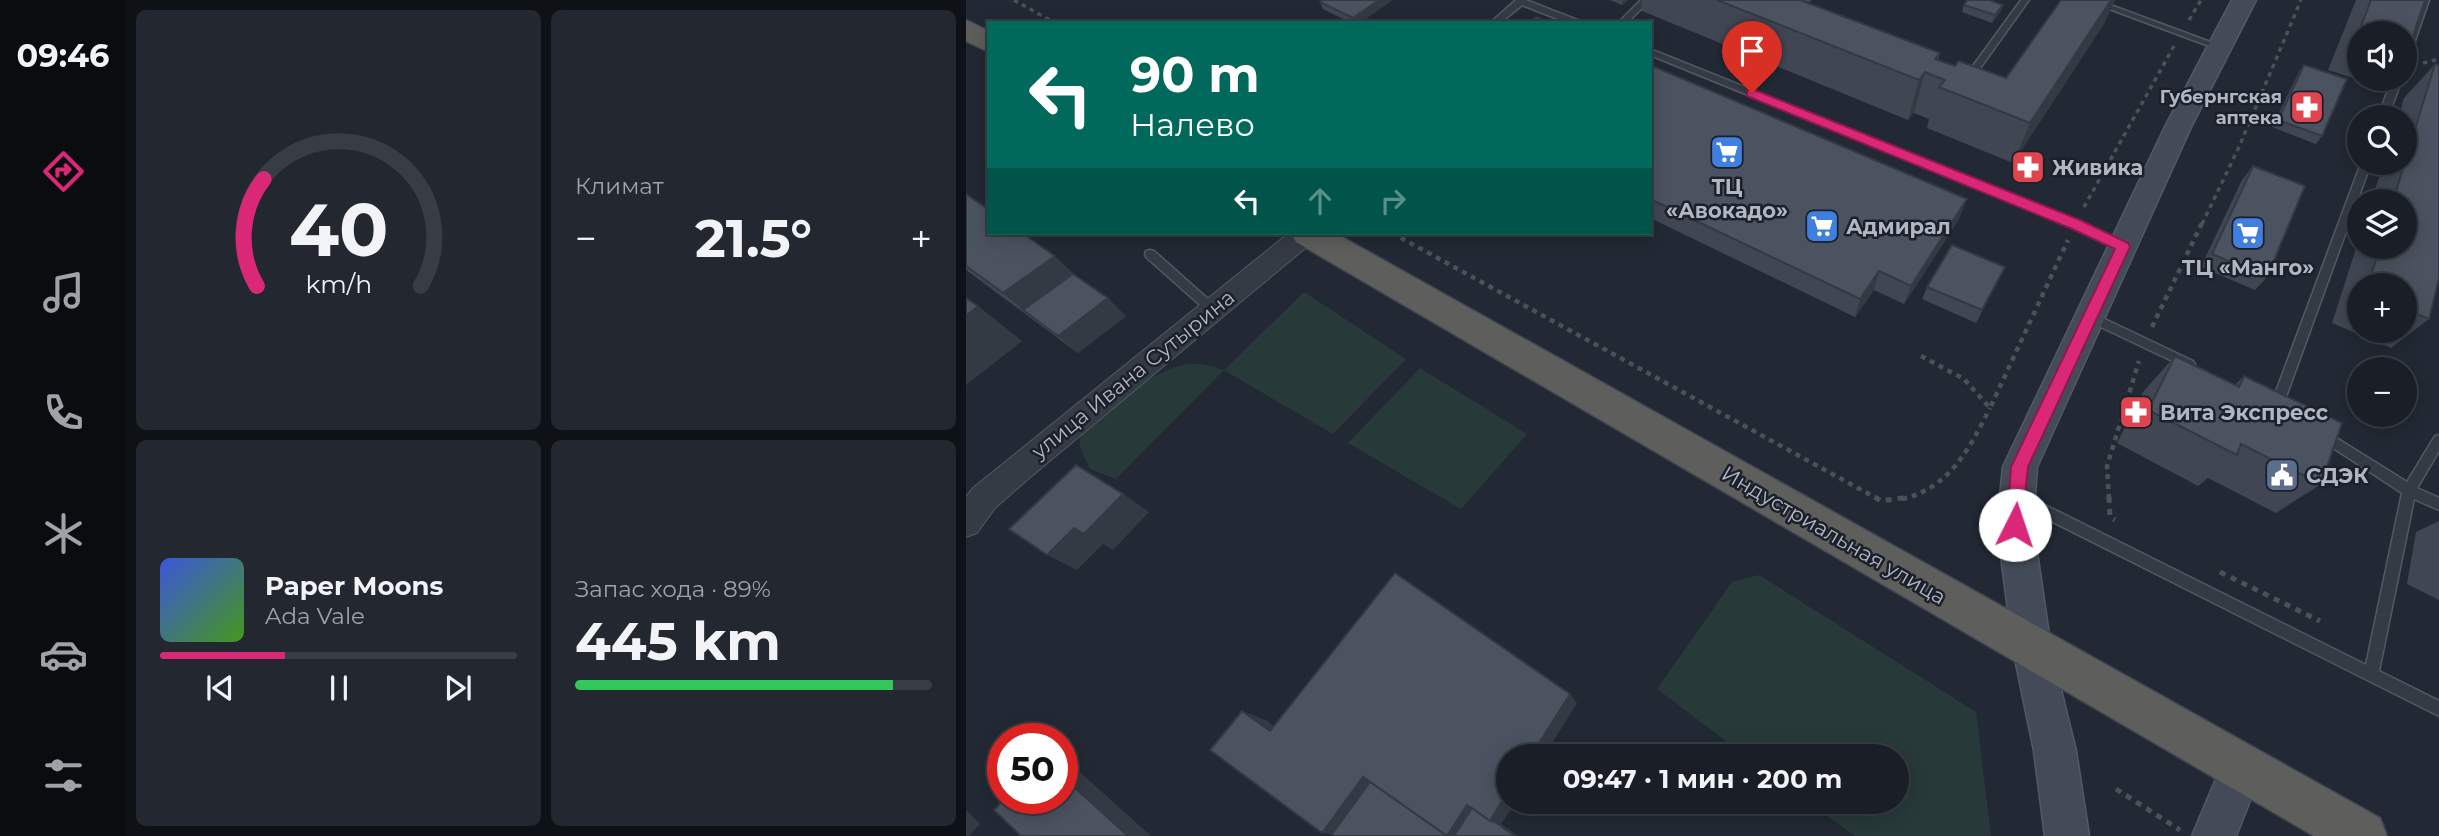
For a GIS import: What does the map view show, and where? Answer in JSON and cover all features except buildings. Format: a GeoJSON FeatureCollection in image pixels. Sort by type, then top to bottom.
{"type":"FeatureCollection","features":[{"type":"Feature","properties":{"kind":"highway"},"geometry":{"type":"LineString","coordinates":[[966,29],[987,42]]}},
{"type":"Feature","properties":{"kind":"highway","name":"Индустриальная улица"},"geometry":{"type":"LineString","coordinates":[[1310,235],[2361,836]]}},
{"type":"Feature","properties":{"kind":"main road"},"geometry":{"type":"LineString","coordinates":[[2067,836],[2055,751],[2032,649],[2015,525],[2020,467],[2179,125],[2244,0]]}},
{"type":"Feature","properties":{"kind":"main road"},"geometry":{"type":"LineString","coordinates":[[2214,836],[2242,768]]}},
{"type":"Feature","properties":{"kind":"street","name":"улица Ивана Сутырина"},"geometry":{"type":"LineString","coordinates":[[966,522],[984,498],[1017,469],[1305,235]]}},
{"type":"Feature","properties":{"kind":"lane"},"geometry":{"type":"LineString","coordinates":[[1624,21],[1646,0]]}},
{"type":"Feature","properties":{"kind":"lane"},"geometry":{"type":"LineString","coordinates":[[1952,80],[1964,85],[2025,0]]}},
{"type":"Feature","properties":{"kind":"lane"},"geometry":{"type":"LineString","coordinates":[[2089,0],[2220,47]]}},
{"type":"Feature","properties":{"kind":"lane"},"geometry":{"type":"LineString","coordinates":[[2417,21],[2424,0]]}},
{"type":"Feature","properties":{"kind":"lane"},"geometry":{"type":"LineString","coordinates":[[1496,21],[1521,1],[1572,21]]}},
{"type":"Feature","properties":{"kind":"lane"},"geometry":{"type":"LineString","coordinates":[[1652,53],[2075,224],[2123,247]]}},
{"type":"Feature","properties":{"kind":"lane"},"geometry":{"type":"LineString","coordinates":[[2276,405],[2362,175]]}},
{"type":"Feature","properties":{"kind":"lane"},"geometry":{"type":"LineString","coordinates":[[1150,254],[1213,310]]}},
{"type":"Feature","properties":{"kind":"lane"},"geometry":{"type":"LineString","coordinates":[[2090,317],[2205,371]]}},
{"type":"Feature","properties":{"kind":"lane"},"geometry":{"type":"LineString","coordinates":[[2310,426],[2409,490],[2439,504]]}},
{"type":"Feature","properties":{"kind":"lane"},"geometry":{"type":"LineString","coordinates":[[2371,674],[2409,490],[2439,440]]}},
{"type":"Feature","properties":{"kind":"lane"},"geometry":{"type":"LineString","coordinates":[[2017,498],[2439,709]]}},
{"type":"Feature","properties":{"kind":"path"},"geometry":{"type":"LineString","coordinates":[[1014,0],[1051,21]]}},
{"type":"Feature","properties":{"kind":"path"},"geometry":{"type":"LineString","coordinates":[[1396,235],[1881,500],[1901,501],[1940,485],[1959,466],[1990,408]]}},
{"type":"Feature","properties":{"kind":"path"},"geometry":{"type":"LineString","coordinates":[[2116,789],[2189,836]]}},
{"type":"Feature","properties":{"kind":"shaded area"},"geometry":{"type":"Polygon","coordinates":[[[1304,292],[1406,359],[1333,434],[1224,370],[1304,292]]]}},
{"type":"Feature","properties":{"kind":"shaded area"},"geometry":{"type":"Polygon","coordinates":[[[1187,364],[1224,370],[1116,479],[1090,469],[1080,445],[1082,433],[1091,421],[1122,395],[1159,374],[1187,364]]]}},
{"type":"Feature","properties":{"kind":"shaded area"},"geometry":{"type":"Polygon","coordinates":[[[1420,368],[1527,434],[1461,509],[1348,443],[1420,368]]]}},
{"type":"Feature","properties":{"kind":"shaded area"},"geometry":{"type":"Polygon","coordinates":[[[1759,575],[1976,712],[1991,836],[1855,836],[1825,814],[1909,814],[1909,744],[1730,744],[1657,689],[1732,582],[1759,575]]]}},
{"type":"Feature","properties":{"kind":"place","name":"Губернгская аптека"},"geometry":{"type":"Point","coordinates":[2307,107]}},
{"type":"Feature","properties":{"kind":"place","name":"ТЦ «Авокадо»"},"geometry":{"type":"Point","coordinates":[1727,152]}},
{"type":"Feature","properties":{"kind":"place","name":"Живика"},"geometry":{"type":"Point","coordinates":[2028,167]}},
{"type":"Feature","properties":{"kind":"place","name":"Адмирал"},"geometry":{"type":"Point","coordinates":[1822,226]}},
{"type":"Feature","properties":{"kind":"place","name":"ТЦ «Манго»"},"geometry":{"type":"Point","coordinates":[2248,233]}},
{"type":"Feature","properties":{"kind":"place","name":"Вита Экспресс"},"geometry":{"type":"Point","coordinates":[2136,412]}},
{"type":"Feature","properties":{"kind":"place","name":"СДЭК"},"geometry":{"type":"Point","coordinates":[2282,475]}},
{"type":"Feature","properties":{"kind":"route"},"geometry":{"type":"LineString","coordinates":[[1752,93],[2075,224],[2123,247],[2020,467],[2015,525]]}}]}
